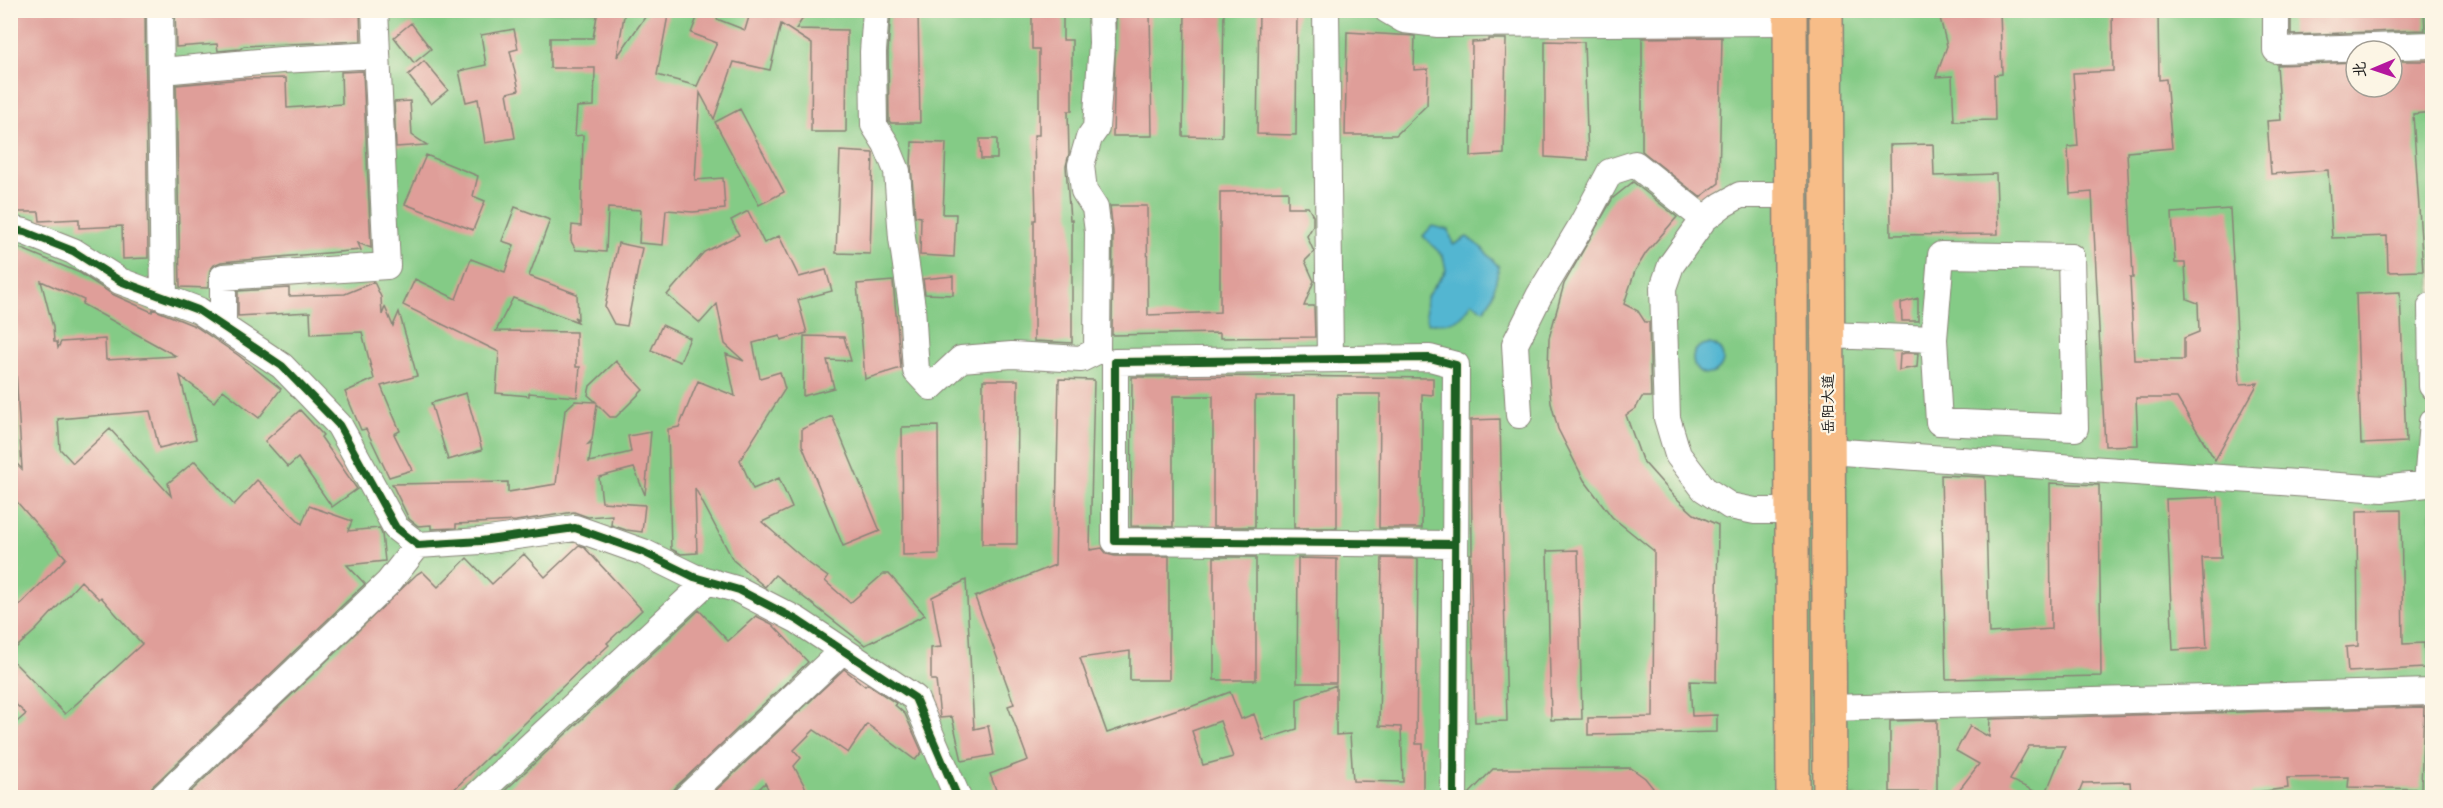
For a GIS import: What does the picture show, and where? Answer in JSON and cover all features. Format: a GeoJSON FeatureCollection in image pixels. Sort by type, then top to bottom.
{"type":"FeatureCollection","features":[{"type":"Feature","properties":{"kind":"main road","name":"岳阳大道"},"geometry":{"type":"LineString","coordinates":[[1826,10],[1830,798]]}},
{"type":"Feature","properties":{"kind":"main road"},"geometry":{"type":"LineString","coordinates":[[1790,16],[1793,798]]}},
{"type":"Feature","properties":{"kind":"street"},"geometry":{"type":"LineString","coordinates":[[160,10],[164,298]]}},
{"type":"Feature","properties":{"kind":"street"},"geometry":{"type":"LineString","coordinates":[[223,327],[223,276],[387,266],[375,10]]}},
{"type":"Feature","properties":{"kind":"street"},"geometry":{"type":"LineString","coordinates":[[876,10],[873,52],[874,125],[897,171],[902,238],[912,307],[916,371],[931,387],[961,359],[1012,355],[1081,359],[1106,356],[1330,360],[1430,358],[1456,365],[1454,798]]}},
{"type":"Feature","properties":{"kind":"street"},"geometry":{"type":"LineString","coordinates":[[1101,10],[1102,43],[1096,128],[1089,138],[1081,165],[1084,191],[1095,208],[1098,232],[1115,541],[1454,544]]}},
{"type":"Feature","properties":{"kind":"street"},"geometry":{"type":"LineString","coordinates":[[1326,10],[1330,360]]}},
{"type":"Feature","properties":{"kind":"street"},"geometry":{"type":"LineString","coordinates":[[1387,10],[1404,20],[1438,24],[1624,17],[1790,16]]}},
{"type":"Feature","properties":{"kind":"street"},"geometry":{"type":"LineString","coordinates":[[2276,10],[2276,50],[2433,45]]}},
{"type":"Feature","properties":{"kind":"street"},"geometry":{"type":"LineString","coordinates":[[162,71],[280,60],[377,55]]}},
{"type":"Feature","properties":{"kind":"street"},"geometry":{"type":"LineString","coordinates":[[1518,415],[1515,344],[1539,296],[1610,172],[1635,164],[1704,219]]}},
{"type":"Feature","properties":{"kind":"street"},"geometry":{"type":"LineString","coordinates":[[1791,195],[1740,195],[1722,205],[1704,219],[1671,265],[1663,288],[1667,418],[1678,455],[1704,489],[1730,506],[1755,511],[1792,511]]}},
{"type":"Feature","properties":{"kind":"street"},"geometry":{"type":"LineString","coordinates":[[10,229],[26,232],[73,250],[120,281],[198,310],[282,366],[339,425],[396,528],[418,545],[481,541],[575,528],[643,552],[694,577],[739,590],[797,620],[915,698],[958,798]]}},
{"type":"Feature","properties":{"kind":"street"},"geometry":{"type":"LineString","coordinates":[[1941,255],[2071,257],[2075,428],[1940,422],[1934,339],[1941,255]]}},
{"type":"Feature","properties":{"kind":"street"},"geometry":{"type":"LineString","coordinates":[[2431,306],[2433,386]]}},
{"type":"Feature","properties":{"kind":"street"},"geometry":{"type":"LineString","coordinates":[[1827,335],[1934,339]]}},
{"type":"Feature","properties":{"kind":"street"},"geometry":{"type":"LineString","coordinates":[[1828,450],[2383,489],[2430,485],[2433,422]]}},
{"type":"Feature","properties":{"kind":"street"},"geometry":{"type":"LineString","coordinates":[[162,798],[388,583],[418,545]]}},
{"type":"Feature","properties":{"kind":"street"},"geometry":{"type":"LineString","coordinates":[[474,798],[708,581]]}},
{"type":"Feature","properties":{"kind":"street"},"geometry":{"type":"LineString","coordinates":[[686,798],[842,651]]}},
{"type":"Feature","properties":{"kind":"street"},"geometry":{"type":"LineString","coordinates":[[1829,708],[2433,692]]}},
{"type":"Feature","properties":{"kind":"green space"},"geometry":{"type":"Polygon","coordinates":[[[10,11],[2432,11],[2432,797],[11,797],[10,11]]]}},
{"type":"Feature","properties":{"kind":"water"},"geometry":{"type":"Polygon","coordinates":[[[1432,226],[1449,230],[1453,245],[1467,237],[1482,248],[1499,267],[1492,298],[1484,310],[1472,302],[1463,315],[1454,321],[1428,323],[1426,298],[1446,270],[1443,256],[1423,236],[1432,226]]]}},
{"type":"Feature","properties":{"kind":"water"},"geometry":{"type":"Polygon","coordinates":[[[1708,344],[1719,348],[1723,359],[1719,370],[1708,374],[1697,370],[1693,359],[1697,348],[1708,344]]]}},
{"type":"Feature","properties":{"kind":"building"},"geometry":{"type":"Polygon","coordinates":[[[10,10],[145,10],[148,258],[123,259],[122,226],[79,228],[79,219],[40,221],[39,212],[10,212],[10,10]]]}},
{"type":"Feature","properties":{"kind":"building"},"geometry":{"type":"Polygon","coordinates":[[[175,10],[360,10],[361,41],[244,46],[240,49],[218,51],[217,44],[176,47],[175,10]]]}},
{"type":"Feature","properties":{"kind":"building"},"geometry":{"type":"Polygon","coordinates":[[[598,10],[625,10],[617,57],[650,10],[669,10],[657,75],[697,86],[717,43],[691,33],[700,10],[721,10],[717,19],[745,30],[751,10],[808,10],[796,29],[847,30],[846,132],[811,132],[812,44],[781,24],[770,70],[734,62],[714,119],[700,93],[695,180],[723,178],[725,209],[693,212],[666,210],[663,245],[639,243],[641,210],[608,208],[606,252],[576,250],[571,241],[572,225],[581,226],[583,135],[575,136],[577,107],[594,106],[595,68],[550,68],[550,38],[593,38],[598,10]]]}},
{"type":"Feature","properties":{"kind":"building"},"geometry":{"type":"Polygon","coordinates":[[[891,10],[918,10],[920,123],[891,123],[889,121],[888,52],[891,10]]]}},
{"type":"Feature","properties":{"kind":"building"},"geometry":{"type":"Polygon","coordinates":[[[1032,10],[1063,10],[1063,40],[1072,40],[1072,111],[1068,111],[1069,154],[1066,166],[1070,220],[1072,220],[1072,343],[1034,341],[1034,220],[1036,220],[1034,135],[1039,135],[1039,49],[1032,49],[1032,10]]]}},
{"type":"Feature","properties":{"kind":"building"},"geometry":{"type":"Polygon","coordinates":[[[1116,10],[1150,10],[1152,136],[1113,136],[1116,10]]]}},
{"type":"Feature","properties":{"kind":"building"},"geometry":{"type":"Polygon","coordinates":[[[1185,10],[1224,10],[1222,137],[1183,136],[1185,10]]]}},
{"type":"Feature","properties":{"kind":"building"},"geometry":{"type":"Polygon","coordinates":[[[1259,10],[1297,10],[1296,135],[1257,134],[1259,10]]]}},
{"type":"Feature","properties":{"kind":"building"},"geometry":{"type":"Polygon","coordinates":[[[1938,10],[2000,10],[2002,74],[1994,75],[1995,120],[1954,121],[1952,76],[1936,77],[1947,46],[1938,10]]]}},
{"type":"Feature","properties":{"kind":"building"},"geometry":{"type":"Polygon","coordinates":[[[2112,10],[2158,10],[2159,80],[2166,79],[2172,148],[2127,152],[2134,360],[2184,360],[2184,338],[2199,332],[2198,303],[2187,299],[2185,263],[2175,263],[2172,213],[2230,209],[2240,384],[2258,383],[2215,460],[2177,398],[2136,398],[2138,445],[2105,446],[2092,192],[2070,194],[2068,147],[2078,146],[2073,73],[2113,71],[2112,10]]]}},
{"type":"Feature","properties":{"kind":"building"},"geometry":{"type":"Polygon","coordinates":[[[2291,10],[2424,10],[2425,30],[2291,35],[2291,10]]]}},
{"type":"Feature","properties":{"kind":"building"},"geometry":{"type":"Polygon","coordinates":[[[411,23],[431,49],[414,63],[394,37],[411,23]]]}},
{"type":"Feature","properties":{"kind":"building"},"geometry":{"type":"Polygon","coordinates":[[[514,29],[518,49],[510,51],[519,90],[507,93],[515,138],[485,143],[478,99],[466,102],[459,71],[486,65],[481,35],[514,29]]]}},
{"type":"Feature","properties":{"kind":"building"},"geometry":{"type":"Polygon","coordinates":[[[1347,32],[1415,36],[1414,70],[1428,69],[1427,105],[1396,135],[1345,135],[1347,32]]]}},
{"type":"Feature","properties":{"kind":"building"},"geometry":{"type":"Polygon","coordinates":[[[1722,37],[1719,183],[1700,197],[1642,151],[1642,38],[1722,37]]]}},
{"type":"Feature","properties":{"kind":"building"},"geometry":{"type":"Polygon","coordinates":[[[1488,39],[1506,39],[1504,154],[1471,156],[1472,42],[1488,41],[1488,39]]]}},
{"type":"Feature","properties":{"kind":"building"},"geometry":{"type":"Polygon","coordinates":[[[1545,41],[1584,42],[1588,160],[1545,157],[1545,41]]]}},
{"type":"Feature","properties":{"kind":"building"},"geometry":{"type":"Polygon","coordinates":[[[424,61],[448,90],[431,104],[408,75],[424,61]]]}},
{"type":"Feature","properties":{"kind":"building"},"geometry":{"type":"Polygon","coordinates":[[[2404,61],[2433,61],[2433,112],[2413,114],[2423,271],[2388,272],[2387,236],[2332,238],[2328,170],[2271,174],[2267,121],[2281,120],[2277,65],[2344,62],[2344,99],[2404,99],[2404,61]]]}},
{"type":"Feature","properties":{"kind":"building"},"geometry":{"type":"Polygon","coordinates":[[[363,71],[371,248],[358,243],[361,250],[221,262],[210,270],[208,288],[180,287],[176,85],[286,78],[287,108],[342,104],[341,72],[363,71]]]}},
{"type":"Feature","properties":{"kind":"building"},"geometry":{"type":"Polygon","coordinates":[[[410,101],[412,135],[427,145],[396,147],[394,102],[410,101]]]}},
{"type":"Feature","properties":{"kind":"building"},"geometry":{"type":"Polygon","coordinates":[[[740,109],[784,192],[759,205],[715,122],[740,109]]]}},
{"type":"Feature","properties":{"kind":"building"},"geometry":{"type":"Polygon","coordinates":[[[980,139],[997,139],[997,159],[981,159],[980,139]]]}},
{"type":"Feature","properties":{"kind":"building"},"geometry":{"type":"Polygon","coordinates":[[[912,142],[946,143],[943,214],[956,214],[954,257],[920,255],[921,217],[915,216],[911,165],[912,142]]]}},
{"type":"Feature","properties":{"kind":"building"},"geometry":{"type":"Polygon","coordinates":[[[1933,144],[1934,176],[1996,174],[1998,234],[1891,235],[1890,145],[1933,144]]]}},
{"type":"Feature","properties":{"kind":"building"},"geometry":{"type":"Polygon","coordinates":[[[840,151],[873,153],[870,254],[836,253],[840,151]]]}},
{"type":"Feature","properties":{"kind":"building"},"geometry":{"type":"Polygon","coordinates":[[[426,155],[478,176],[473,196],[485,201],[473,230],[405,204],[426,155]]]}},
{"type":"Feature","properties":{"kind":"building"},"geometry":{"type":"Polygon","coordinates":[[[1633,182],[1677,217],[1646,253],[1635,271],[1624,304],[1638,311],[1645,322],[1649,322],[1651,397],[1642,397],[1636,408],[1626,415],[1642,460],[1674,496],[1694,514],[1718,525],[1716,682],[1690,681],[1692,716],[1717,715],[1717,732],[1588,735],[1588,718],[1653,717],[1654,551],[1612,517],[1584,480],[1558,429],[1551,403],[1548,370],[1549,338],[1564,284],[1613,198],[1633,182]]]}},
{"type":"Feature","properties":{"kind":"building"},"geometry":{"type":"Polygon","coordinates":[[[1288,191],[1288,207],[1308,207],[1313,216],[1313,226],[1307,236],[1314,252],[1305,261],[1314,281],[1304,306],[1314,306],[1315,337],[1220,338],[1220,333],[1112,335],[1113,232],[1110,206],[1147,206],[1148,315],[1220,312],[1220,192],[1288,191]]]}},
{"type":"Feature","properties":{"kind":"building"},"geometry":{"type":"Polygon","coordinates":[[[515,207],[550,220],[529,276],[577,294],[578,319],[574,317],[578,322],[513,298],[496,331],[576,332],[576,367],[580,367],[577,397],[496,393],[499,352],[403,305],[415,279],[456,299],[471,259],[505,272],[514,245],[502,241],[515,207]]]}},
{"type":"Feature","properties":{"kind":"building"},"geometry":{"type":"Polygon","coordinates":[[[748,211],[764,243],[779,236],[799,277],[826,270],[832,291],[798,300],[807,333],[781,340],[780,336],[753,343],[760,378],[780,372],[785,389],[740,460],[753,489],[779,478],[792,508],[762,522],[828,577],[825,581],[850,603],[883,574],[889,574],[925,615],[865,645],[775,575],[765,587],[733,560],[695,488],[697,553],[681,554],[671,549],[668,429],[679,427],[698,381],[735,396],[726,354],[744,361],[725,344],[717,304],[700,323],[667,295],[704,252],[739,235],[731,220],[748,211]]]}},
{"type":"Feature","properties":{"kind":"building"},"geometry":{"type":"Polygon","coordinates":[[[618,243],[642,248],[627,326],[614,324],[605,307],[618,243]]]}},
{"type":"Feature","properties":{"kind":"building"},"geometry":{"type":"Polygon","coordinates":[[[10,244],[80,273],[112,294],[152,312],[153,309],[195,326],[238,355],[281,389],[259,418],[223,390],[214,402],[180,376],[196,439],[159,448],[150,411],[58,419],[60,449],[73,463],[110,429],[171,496],[168,483],[195,461],[234,505],[257,480],[302,524],[309,506],[352,521],[348,531],[379,528],[382,534],[385,561],[347,565],[365,584],[152,787],[147,798],[10,798],[10,728],[26,714],[10,699],[10,658],[65,714],[142,644],[101,597],[99,599],[81,581],[36,630],[10,653],[10,615],[66,558],[10,494],[10,457],[22,469],[13,323],[10,323],[10,244]],[[41,281],[53,327],[54,342],[57,342],[58,348],[61,342],[105,339],[106,360],[176,356],[82,304],[84,300],[41,281]]]}},
{"type":"Feature","properties":{"kind":"building"},"geometry":{"type":"Polygon","coordinates":[[[953,276],[953,295],[925,294],[923,279],[953,276]]]}},
{"type":"Feature","properties":{"kind":"building"},"geometry":{"type":"Polygon","coordinates":[[[893,281],[901,368],[865,379],[857,284],[893,281]]]}},
{"type":"Feature","properties":{"kind":"building"},"geometry":{"type":"Polygon","coordinates":[[[374,282],[381,297],[382,315],[385,307],[393,326],[399,312],[417,376],[381,386],[400,431],[394,434],[412,470],[389,477],[366,429],[361,430],[345,392],[374,379],[362,332],[311,334],[310,312],[238,316],[238,291],[289,288],[289,296],[345,294],[374,282]]]}},
{"type":"Feature","properties":{"kind":"building"},"geometry":{"type":"Polygon","coordinates":[[[2400,292],[2406,442],[2361,444],[2356,294],[2400,292]]]}},
{"type":"Feature","properties":{"kind":"building"},"geometry":{"type":"Polygon","coordinates":[[[1918,298],[1918,321],[1902,321],[1901,303],[1918,298]]]}},
{"type":"Feature","properties":{"kind":"building"},"geometry":{"type":"Polygon","coordinates":[[[662,325],[690,338],[680,362],[651,350],[662,325]]]}},
{"type":"Feature","properties":{"kind":"building"},"geometry":{"type":"Polygon","coordinates":[[[804,336],[844,337],[851,361],[827,360],[834,388],[803,396],[804,336]]]}},
{"type":"Feature","properties":{"kind":"building"},"geometry":{"type":"Polygon","coordinates":[[[1918,353],[1917,367],[1899,370],[1900,354],[1918,353]]]}},
{"type":"Feature","properties":{"kind":"building"},"geometry":{"type":"Polygon","coordinates":[[[616,361],[643,390],[616,417],[610,417],[597,404],[592,440],[588,444],[592,443],[589,462],[631,452],[628,436],[651,432],[645,495],[634,468],[599,477],[602,502],[645,505],[642,532],[611,525],[612,515],[588,517],[574,512],[516,521],[456,524],[456,528],[431,529],[431,525],[418,526],[409,519],[392,484],[508,482],[508,492],[556,484],[565,410],[575,401],[596,402],[588,395],[590,386],[616,361]]]}},
{"type":"Feature","properties":{"kind":"building"},"geometry":{"type":"Polygon","coordinates":[[[1132,377],[1433,378],[1433,395],[1422,394],[1422,528],[1379,528],[1380,394],[1337,394],[1337,528],[1294,528],[1294,396],[1255,396],[1255,527],[1213,527],[1213,396],[1173,396],[1173,527],[1131,526],[1132,377]]]}},
{"type":"Feature","properties":{"kind":"building"},"geometry":{"type":"Polygon","coordinates":[[[1059,379],[1094,380],[1090,550],[1102,548],[1107,554],[1115,556],[1169,556],[1169,680],[1130,680],[1130,651],[1080,658],[1107,733],[1184,707],[1185,709],[1230,692],[1241,719],[1254,714],[1263,740],[1297,729],[1297,699],[1336,685],[1336,735],[1350,734],[1353,781],[1403,782],[1401,727],[1379,726],[1382,558],[1418,559],[1416,744],[1423,744],[1423,798],[999,798],[990,774],[1028,760],[1008,706],[1014,704],[975,597],[1055,565],[1059,379]],[[1220,721],[1192,731],[1203,765],[1233,757],[1220,721]]]}},
{"type":"Feature","properties":{"kind":"building"},"geometry":{"type":"Polygon","coordinates":[[[983,380],[1018,380],[1017,544],[982,544],[983,380]]]}},
{"type":"Feature","properties":{"kind":"building"},"geometry":{"type":"Polygon","coordinates":[[[466,393],[482,450],[448,460],[431,403],[466,393]]]}},
{"type":"Feature","properties":{"kind":"building"},"geometry":{"type":"Polygon","coordinates":[[[300,410],[323,435],[321,437],[357,489],[332,507],[298,458],[288,467],[265,441],[300,410]]]}},
{"type":"Feature","properties":{"kind":"building"},"geometry":{"type":"Polygon","coordinates":[[[832,416],[880,531],[843,546],[802,445],[802,429],[832,416]]]}},
{"type":"Feature","properties":{"kind":"building"},"geometry":{"type":"Polygon","coordinates":[[[1500,419],[1507,721],[1475,722],[1470,554],[1472,554],[1471,420],[1500,419]]]}},
{"type":"Feature","properties":{"kind":"building"},"geometry":{"type":"Polygon","coordinates":[[[938,426],[939,554],[903,555],[902,427],[938,426]]]}},
{"type":"Feature","properties":{"kind":"building"},"geometry":{"type":"Polygon","coordinates":[[[1941,475],[1985,477],[1989,633],[2051,629],[2050,483],[2099,485],[2101,676],[1946,679],[1941,475]]]}},
{"type":"Feature","properties":{"kind":"building"},"geometry":{"type":"Polygon","coordinates":[[[2218,497],[2221,558],[2202,558],[2207,648],[2173,650],[2166,499],[2218,497]]]}},
{"type":"Feature","properties":{"kind":"building"},"geometry":{"type":"Polygon","coordinates":[[[2401,510],[2403,644],[2424,643],[2425,668],[2348,672],[2346,647],[2358,646],[2357,511],[2401,510]]]}},
{"type":"Feature","properties":{"kind":"building"},"geometry":{"type":"Polygon","coordinates":[[[579,545],[584,547],[642,610],[607,643],[609,645],[587,663],[445,798],[184,798],[417,574],[422,571],[438,587],[467,558],[492,584],[524,554],[545,577],[579,545]]]}},
{"type":"Feature","properties":{"kind":"building"},"geometry":{"type":"Polygon","coordinates":[[[1578,550],[1582,719],[1551,720],[1547,551],[1578,550]]]}},
{"type":"Feature","properties":{"kind":"building"},"geometry":{"type":"Polygon","coordinates":[[[1214,557],[1256,557],[1256,680],[1214,680],[1214,557]]]}},
{"type":"Feature","properties":{"kind":"building"},"geometry":{"type":"Polygon","coordinates":[[[1298,558],[1337,559],[1336,683],[1297,683],[1298,558]]]}},
{"type":"Feature","properties":{"kind":"building"},"geometry":{"type":"Polygon","coordinates":[[[966,580],[974,729],[988,726],[994,755],[962,761],[952,717],[940,718],[936,680],[931,680],[931,648],[941,647],[932,597],[966,580]]]}},
{"type":"Feature","properties":{"kind":"building"},"geometry":{"type":"Polygon","coordinates":[[[699,610],[728,641],[756,616],[772,624],[808,662],[676,787],[668,798],[497,798],[699,610]]]}},
{"type":"Feature","properties":{"kind":"building"},"geometry":{"type":"Polygon","coordinates":[[[844,669],[865,686],[867,684],[896,703],[895,705],[905,714],[922,752],[915,760],[867,724],[848,753],[814,730],[794,750],[801,758],[794,766],[811,798],[773,798],[765,783],[750,798],[714,798],[711,795],[844,669]]]}},
{"type":"Feature","properties":{"kind":"building"},"geometry":{"type":"Polygon","coordinates":[[[2424,707],[2421,789],[2348,787],[2349,777],[2287,778],[2288,788],[2251,793],[2251,797],[2218,798],[2218,795],[2176,796],[2176,792],[2131,794],[2130,782],[2083,783],[2077,798],[2058,798],[2046,793],[2065,746],[2029,746],[2010,780],[2050,798],[1953,798],[1979,764],[1956,751],[1970,726],[1989,737],[1990,719],[2424,707]]]}},
{"type":"Feature","properties":{"kind":"building"},"geometry":{"type":"Polygon","coordinates":[[[1937,720],[1937,792],[1890,792],[1890,721],[1937,720]]]}},
{"type":"Feature","properties":{"kind":"building"},"geometry":{"type":"Polygon","coordinates":[[[1631,768],[1645,778],[1661,798],[1469,798],[1469,794],[1493,769],[1631,768]]]}},
{"type":"Feature","properties":{"kind":"cycle path"},"geometry":{"type":"LineString","coordinates":[[10,229],[25,232],[73,251],[120,281],[198,310],[282,366],[339,425],[396,528],[418,545],[481,541],[575,528],[643,552],[694,577],[739,590],[797,620],[915,698],[958,798]]}},
{"type":"Feature","properties":{"kind":"cycle path"},"geometry":{"type":"LineString","coordinates":[[1454,544],[1115,541],[1115,362],[1430,358],[1456,365],[1454,798]]}}]}
